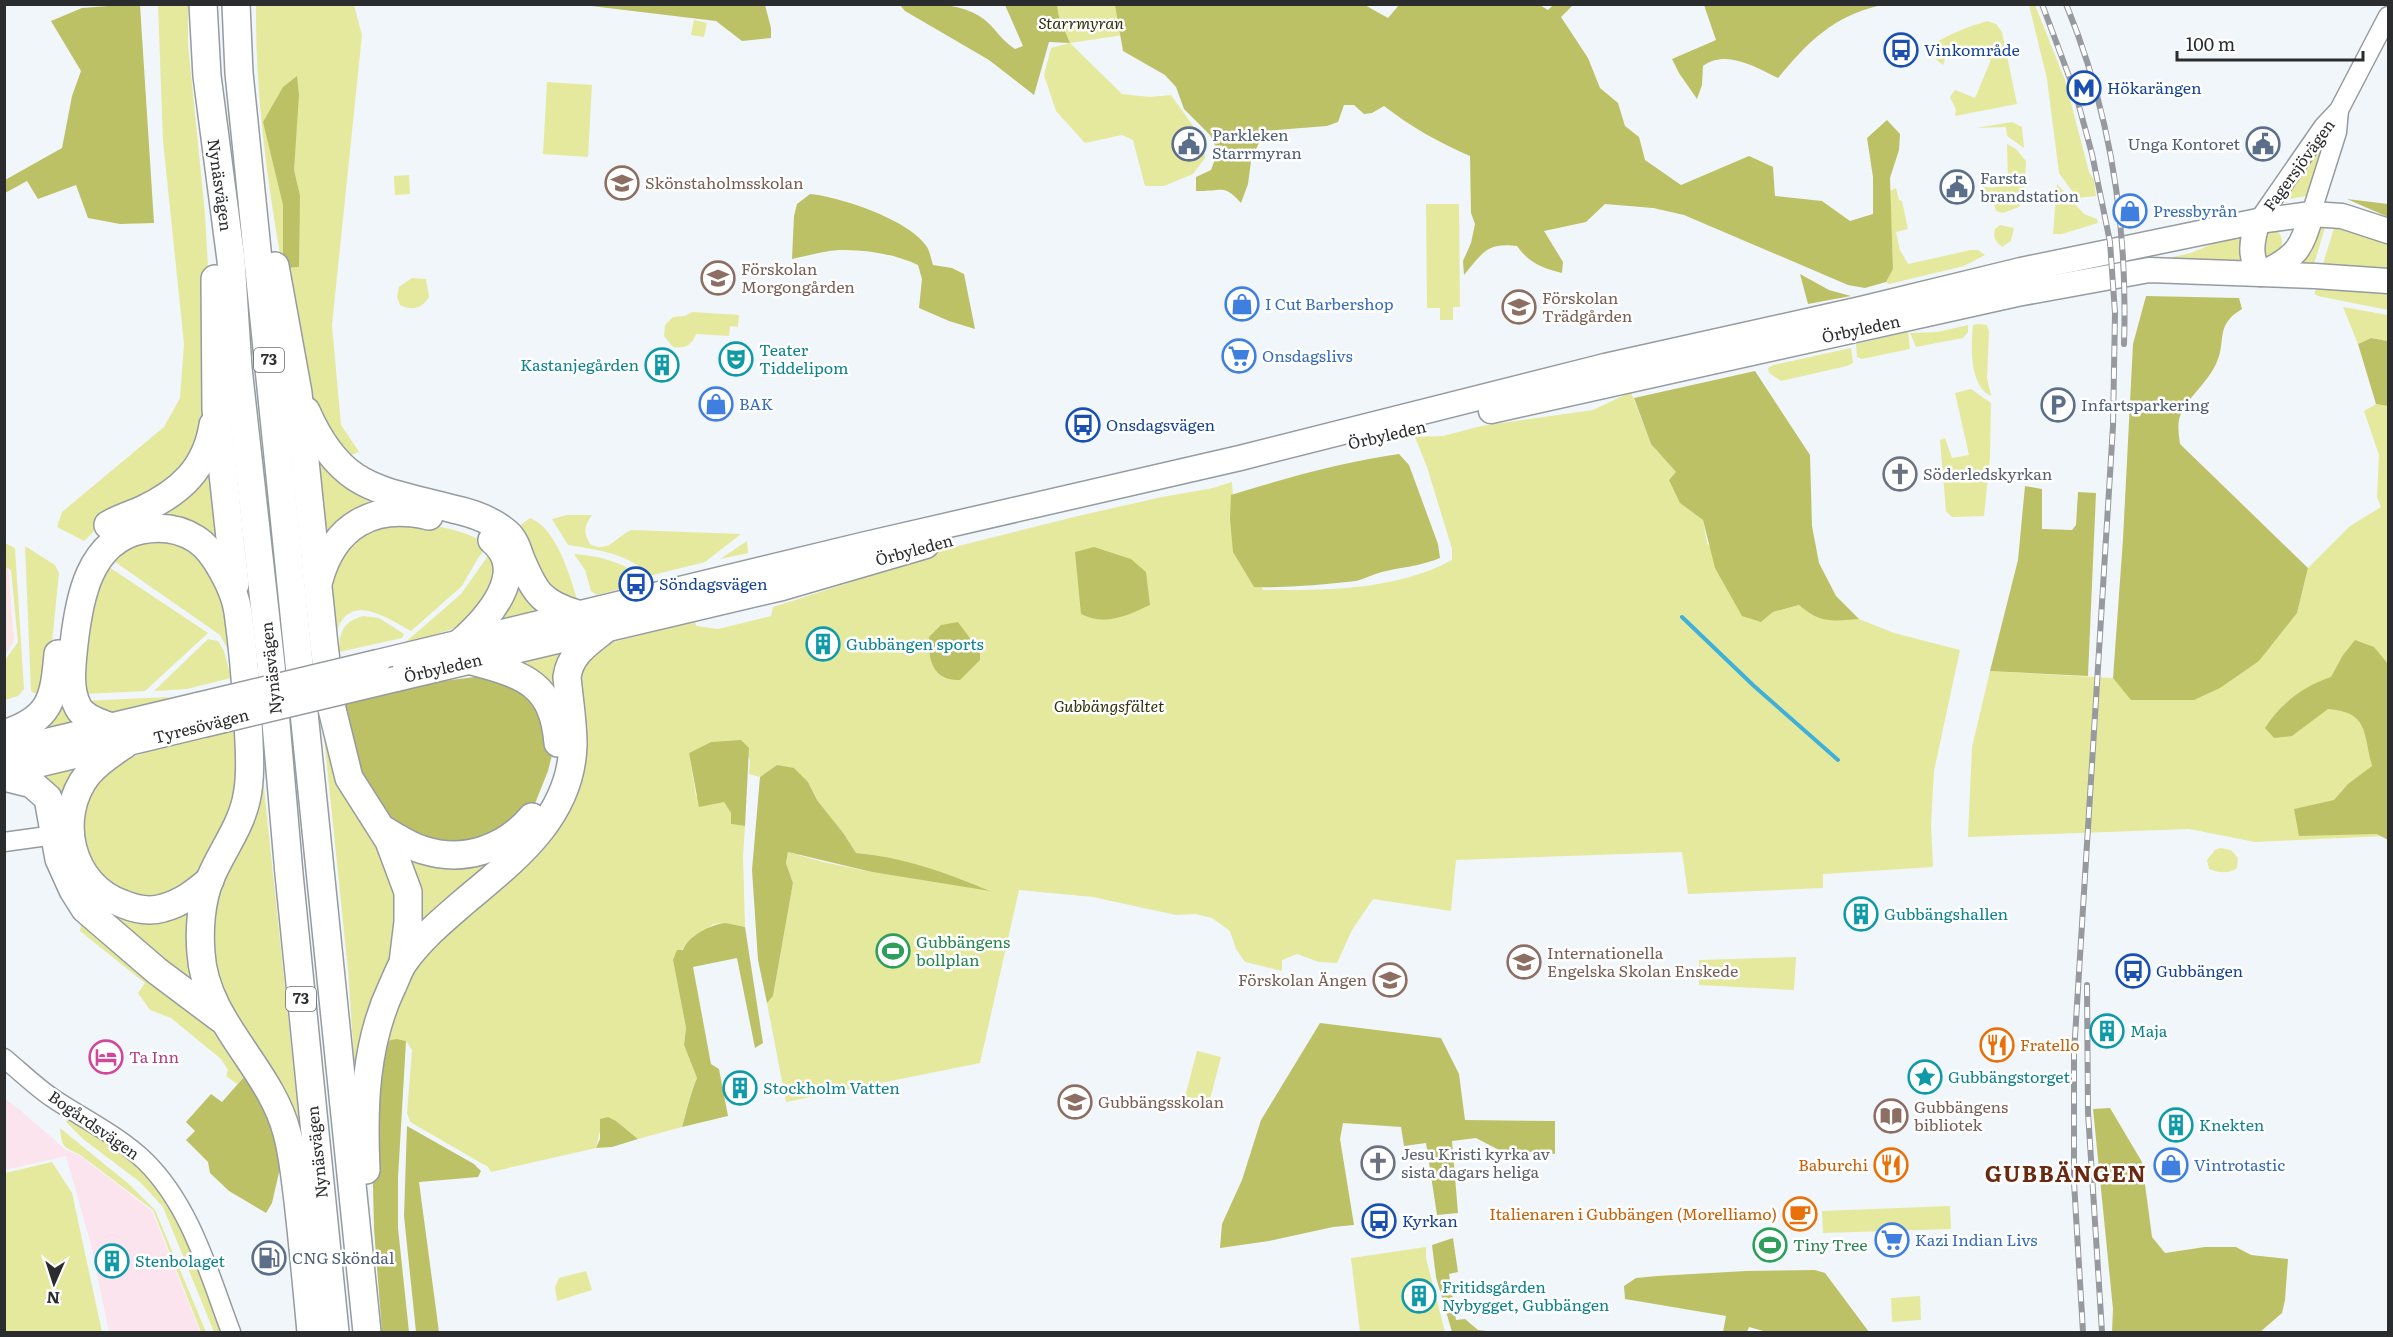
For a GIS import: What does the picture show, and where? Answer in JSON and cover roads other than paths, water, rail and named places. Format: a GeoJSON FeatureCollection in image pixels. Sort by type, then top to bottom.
{"type":"FeatureCollection","features":[{"type":"Feature","properties":{"kind":"highway","name":"Nynäsvägen"},"geometry":{"type":"LineString","coordinates":[[203,4],[212,128],[231,260],[238,368],[272,665],[289,874],[334,1332]]}},
{"type":"Feature","properties":{"kind":"highway","name":"Nynäsvägen"},"geometry":{"type":"LineString","coordinates":[[236,4],[239,73],[367,1332]]}},
{"type":"Feature","properties":{"kind":"highway"},"geometry":{"type":"LineString","coordinates":[[212,128],[216,410],[245,669],[249,739],[247,797],[238,826],[210,880],[200,935],[201,952],[207,985],[224,1022],[255,1064],[277,1106],[287,1132],[299,1212],[311,1332]]}},
{"type":"Feature","properties":{"kind":"highway"},"geometry":{"type":"LineString","coordinates":[[246,141],[259,176],[298,393],[326,667],[339,744],[349,778],[382,829],[397,858],[408,892],[408,922],[403,963]]}},
{"type":"Feature","properties":{"kind":"highway"},"geometry":{"type":"LineString","coordinates":[[298,393],[327,451],[356,478],[384,492],[469,513],[494,524],[512,539],[527,576],[537,593],[548,603],[577,614]]}},
{"type":"Feature","properties":{"kind":"highway"},"geometry":{"type":"LineString","coordinates":[[4,734],[24,727],[42,715],[52,698],[63,604],[81,554],[106,526],[164,499],[190,479],[204,456],[212,436],[216,410]]}},
{"type":"Feature","properties":{"kind":"highway"},"geometry":{"type":"LineString","coordinates":[[317,584],[323,565],[336,541],[345,531],[368,517],[385,514],[422,514],[486,535],[502,550],[506,566],[504,587],[467,652],[522,677],[536,687],[554,712],[558,742],[556,762],[550,783],[531,819],[507,841],[489,850],[475,853],[442,854],[423,850],[382,829]]}},
{"type":"Feature","properties":{"kind":"highway"},"geometry":{"type":"LineString","coordinates":[[224,1022],[157,971],[85,909],[59,860],[63,834],[83,782],[103,760],[118,736],[85,716],[78,709],[73,697],[76,628],[85,587],[96,561],[111,544],[132,532],[152,527],[170,528],[189,534],[206,545],[222,571],[237,607]]}},
{"type":"Feature","properties":{"kind":"highway"},"geometry":{"type":"LineString","coordinates":[[374,1332],[364,1116],[378,1019],[403,963],[427,934],[531,843],[548,820],[562,795],[570,769],[573,745],[568,668],[577,654],[604,630]]}},
{"type":"Feature","properties":{"kind":"highway"},"geometry":{"type":"LineString","coordinates":[[4,775],[32,784],[48,798],[82,873],[91,884],[108,897],[133,908],[161,909],[183,901],[210,880]]}},
{"type":"Feature","properties":{"kind":"main road","name":"Örbyleden"},"geometry":{"type":"LineString","coordinates":[[396,679],[577,614],[1240,458],[1605,366],[1861,309],[2021,270],[2258,221],[2312,214],[2342,216],[2388,231]]}},
{"type":"Feature","properties":{"kind":"main road"},"geometry":{"type":"LineString","coordinates":[[2258,221],[2253,236],[2252,253],[2255,267],[2261,274],[2290,259],[2300,248],[2312,214]]}},
{"type":"Feature","properties":{"kind":"main road","name":"Örbyleden"},"geometry":{"type":"LineString","coordinates":[[2019,285],[2176,251],[2206,241],[2223,229]]}},
{"type":"Feature","properties":{"kind":"main road","name":"Örbyleden"},"geometry":{"type":"LineString","coordinates":[[378,662],[467,652],[604,630],[782,588],[919,548],[1230,472],[1610,384],[2017,294],[2149,270],[2388,281]]}},
{"type":"Feature","properties":{"kind":"main road","name":"Tyresövägen"},"geometry":{"type":"LineString","coordinates":[[4,775],[118,736],[201,715],[378,662]]}},
{"type":"Feature","properties":{"kind":"main road","name":"Tyresövägen"},"geometry":{"type":"LineString","coordinates":[[201,715],[396,679]]}},
{"type":"Feature","properties":{"kind":"main road","name":"Tyresövägen"},"geometry":{"type":"LineString","coordinates":[[4,749],[118,736]]}},
{"type":"Feature","properties":{"kind":"street","name":"Fagersjövägen"},"geometry":{"type":"LineString","coordinates":[[2258,221],[2323,127],[2339,110],[2388,16]]}},
{"type":"Feature","properties":{"kind":"street","name":"Fagersjövägen"},"geometry":{"type":"LineString","coordinates":[[2312,214],[2337,132],[2339,110]]}},
{"type":"Feature","properties":{"kind":"street"},"geometry":{"type":"LineString","coordinates":[[4,842],[63,834]]}},
{"type":"Feature","properties":{"kind":"street","name":"Bogårdsvägen"},"geometry":{"type":"LineString","coordinates":[[4,1058],[52,1098],[110,1134],[135,1153],[159,1176],[174,1196],[190,1227],[231,1332]]}},
{"type":"Feature","properties":{"kind":"waterway"},"geometry":{"type":"LineString","coordinates":[[1682,617],[1754,686],[1838,760]]}},
{"type":"Feature","properties":{"kind":"railway"},"geometry":{"type":"LineString","coordinates":[[2042,4],[2076,95],[2092,154],[2110,242],[2115,313],[2113,426],[2074,1053],[2074,1182],[2083,1332]]}},
{"type":"Feature","properties":{"kind":"railway"},"geometry":{"type":"LineString","coordinates":[[2066,4],[2095,87],[2113,171],[2123,257],[2124,344]]}},
{"type":"Feature","properties":{"kind":"railway"},"geometry":{"type":"LineString","coordinates":[[2087,985],[2088,1112],[2102,1332]]}},
{"type":"Feature","properties":{"kind":"place","name":"Vinkområde"},"geometry":{"type":"Point","coordinates":[1901,50]}},
{"type":"Feature","properties":{"kind":"place","name":"Hökarängen"},"geometry":{"type":"Point","coordinates":[2084,88]}},
{"type":"Feature","properties":{"kind":"place","name":"Parkleken Starrmyran"},"geometry":{"type":"Point","coordinates":[1189,144]}},
{"type":"Feature","properties":{"kind":"place","name":"Unga Kontoret"},"geometry":{"type":"Point","coordinates":[2263,144]}},
{"type":"Feature","properties":{"kind":"place","name":"Skönstaholmsskolan"},"geometry":{"type":"Point","coordinates":[622,183]}},
{"type":"Feature","properties":{"kind":"place","name":"Farsta brandstation"},"geometry":{"type":"Point","coordinates":[1957,187]}},
{"type":"Feature","properties":{"kind":"place","name":"Pressbyrån"},"geometry":{"type":"Point","coordinates":[2130,211]}},
{"type":"Feature","properties":{"kind":"place","name":"Förskolan Morgongården"},"geometry":{"type":"Point","coordinates":[718,278]}},
{"type":"Feature","properties":{"kind":"place","name":"I Cut Barbershop"},"geometry":{"type":"Point","coordinates":[1242,304]}},
{"type":"Feature","properties":{"kind":"place","name":"Förskolan Trädgården"},"geometry":{"type":"Point","coordinates":[1519,307]}},
{"type":"Feature","properties":{"kind":"place","name":"Onsdagslivs"},"geometry":{"type":"Point","coordinates":[1239,356]}},
{"type":"Feature","properties":{"kind":"place","name":"Teater Tiddelipom"},"geometry":{"type":"Point","coordinates":[736,359]}},
{"type":"Feature","properties":{"kind":"place","name":"Kastanjegården"},"geometry":{"type":"Point","coordinates":[662,365]}},
{"type":"Feature","properties":{"kind":"place","name":"BAK"},"geometry":{"type":"Point","coordinates":[716,404]}},
{"type":"Feature","properties":{"kind":"place","name":"Infartsparkering"},"geometry":{"type":"Point","coordinates":[2058,405]}},
{"type":"Feature","properties":{"kind":"place","name":"Onsdagsvägen"},"geometry":{"type":"Point","coordinates":[1083,425]}},
{"type":"Feature","properties":{"kind":"place","name":"Söderledskyrkan"},"geometry":{"type":"Point","coordinates":[1900,474]}},
{"type":"Feature","properties":{"kind":"place","name":"Söndagsvägen"},"geometry":{"type":"Point","coordinates":[636,584]}},
{"type":"Feature","properties":{"kind":"place","name":"Gubbängen sports"},"geometry":{"type":"Point","coordinates":[823,644]}},
{"type":"Feature","properties":{"kind":"place","name":"Gubbängshallen"},"geometry":{"type":"Point","coordinates":[1861,914]}},
{"type":"Feature","properties":{"kind":"place","name":"Gubbängens bollplan"},"geometry":{"type":"Point","coordinates":[893,951]}},
{"type":"Feature","properties":{"kind":"place","name":"Internationella Engelska Skolan Enskede"},"geometry":{"type":"Point","coordinates":[1524,962]}},
{"type":"Feature","properties":{"kind":"place","name":"Gubbängen"},"geometry":{"type":"Point","coordinates":[2133,971]}},
{"type":"Feature","properties":{"kind":"place","name":"Förskolan Ängen"},"geometry":{"type":"Point","coordinates":[1390,980]}},
{"type":"Feature","properties":{"kind":"place","name":"Maja"},"geometry":{"type":"Point","coordinates":[2107,1031]}},
{"type":"Feature","properties":{"kind":"place","name":"Fratello"},"geometry":{"type":"Point","coordinates":[1997,1045]}},
{"type":"Feature","properties":{"kind":"place","name":"Ta Inn"},"geometry":{"type":"Point","coordinates":[106,1057]}},
{"type":"Feature","properties":{"kind":"place","name":"Gubbängstorget"},"geometry":{"type":"Point","coordinates":[1925,1077]}},
{"type":"Feature","properties":{"kind":"place","name":"Stockholm Vatten"},"geometry":{"type":"Point","coordinates":[740,1088]}},
{"type":"Feature","properties":{"kind":"place","name":"Gubbängsskolan"},"geometry":{"type":"Point","coordinates":[1075,1102]}},
{"type":"Feature","properties":{"kind":"place","name":"Gubbängens bibliotek"},"geometry":{"type":"Point","coordinates":[1891,1116]}},
{"type":"Feature","properties":{"kind":"place","name":"Knekten"},"geometry":{"type":"Point","coordinates":[2176,1125]}},
{"type":"Feature","properties":{"kind":"place","name":"Jesu Kristi kyrka av sista dagars heliga"},"geometry":{"type":"Point","coordinates":[1378,1163]}},
{"type":"Feature","properties":{"kind":"place","name":"Baburchi"},"geometry":{"type":"Point","coordinates":[1891,1165]}},
{"type":"Feature","properties":{"kind":"place","name":"Vintrotastic"},"geometry":{"type":"Point","coordinates":[2171,1165]}},
{"type":"Feature","properties":{"kind":"place","name":"Italienaren i Gubbängen (Morelliamo)"},"geometry":{"type":"Point","coordinates":[1800,1214]}},
{"type":"Feature","properties":{"kind":"place","name":"Kyrkan"},"geometry":{"type":"Point","coordinates":[1379,1221]}},
{"type":"Feature","properties":{"kind":"place","name":"Kazi Indian Livs"},"geometry":{"type":"Point","coordinates":[1892,1240]}},
{"type":"Feature","properties":{"kind":"place","name":"Tiny Tree"},"geometry":{"type":"Point","coordinates":[1770,1245]}},
{"type":"Feature","properties":{"kind":"place","name":"CNG Sköndal"},"geometry":{"type":"Point","coordinates":[269,1258]}},
{"type":"Feature","properties":{"kind":"place","name":"Stenbolaget"},"geometry":{"type":"Point","coordinates":[112,1261]}},
{"type":"Feature","properties":{"kind":"place","name":"Fritidsgården Nybygget, Gubbängen"},"geometry":{"type":"Point","coordinates":[1419,1296]}},
{"type":"Feature","properties":{"kind":"district","name":"GUBBÄNGEN"},"geometry":{"type":"Point","coordinates":[2066,1174]}},
{"type":"Feature","properties":{"kind":"park label","name":"Starrmyran"},"geometry":{"type":"Point","coordinates":[1081,23]}},
{"type":"Feature","properties":{"kind":"park label","name":"Gubbängsfältet"},"geometry":{"type":"Point","coordinates":[1109,706]}}]}
